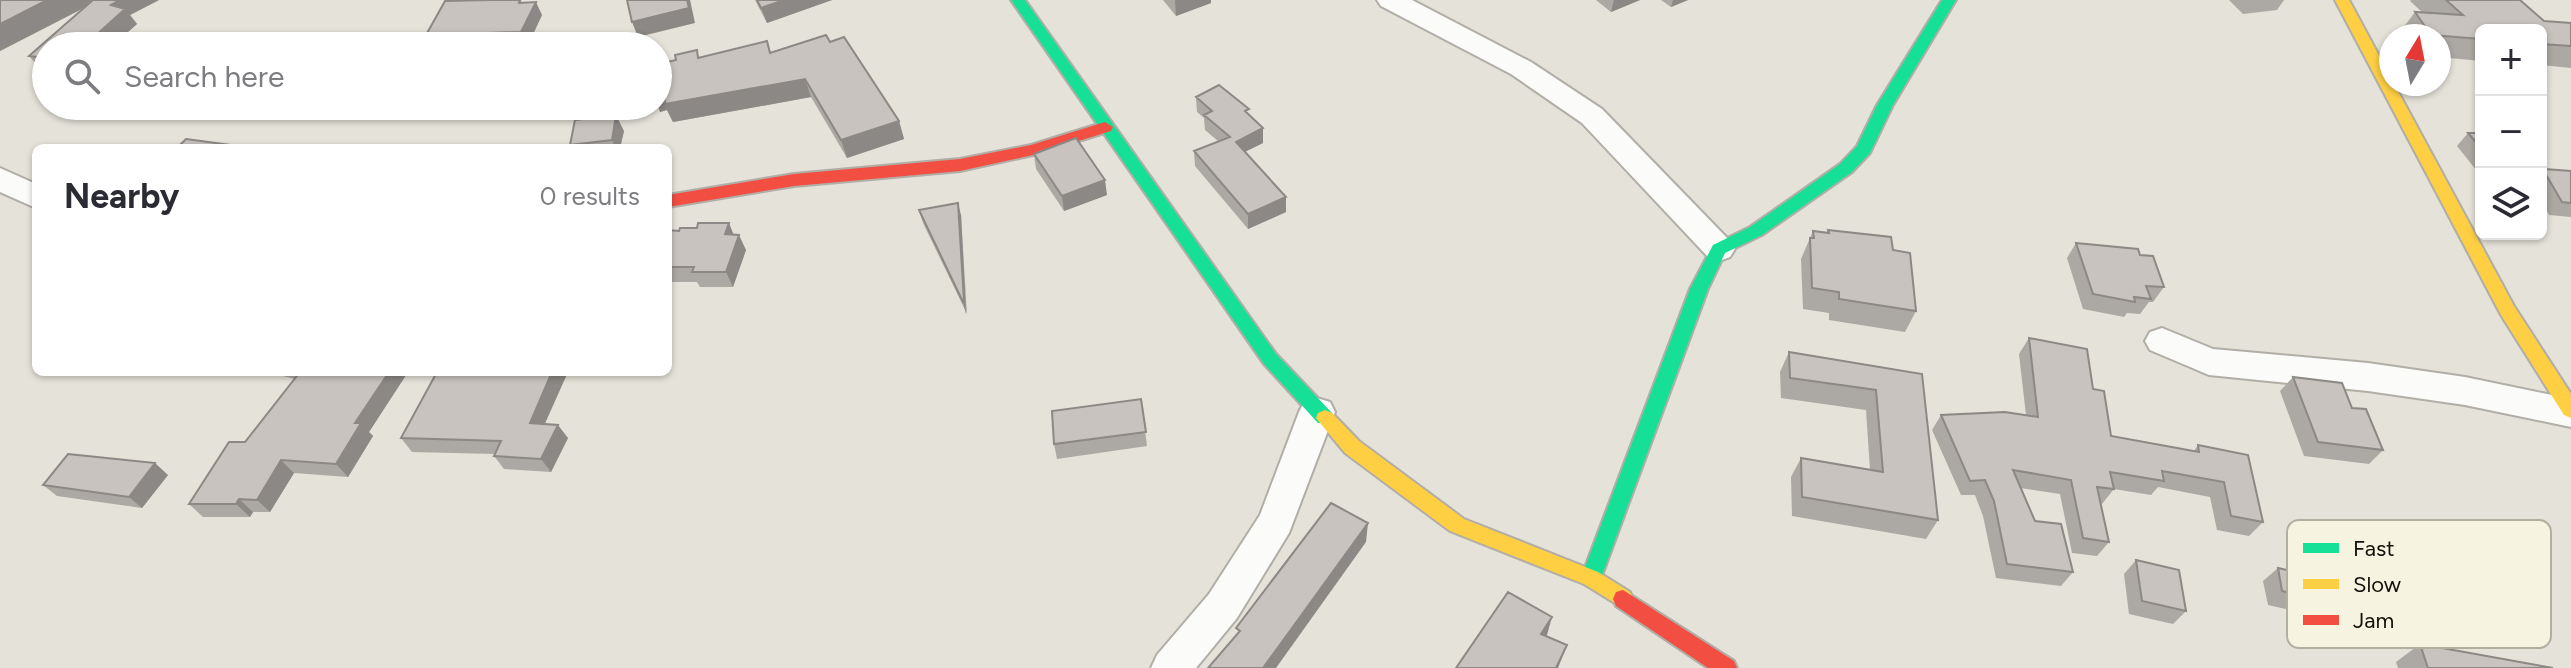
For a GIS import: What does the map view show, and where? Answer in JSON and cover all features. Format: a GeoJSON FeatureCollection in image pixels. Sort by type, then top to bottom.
{"type":"FeatureCollection","features":[{"type":"Feature","properties":{"kind":"street"},"geometry":{"type":"LineString","coordinates":[[1018,0],[1270,359],[1352,447],[1457,525],[1591,578],[1726,668]]}},
{"type":"Feature","properties":{"kind":"street"},"geometry":{"type":"LineString","coordinates":[[1391,0],[1521,68],[1592,116],[1719,249]]}},
{"type":"Feature","properties":{"kind":"street"},"geometry":{"type":"LineString","coordinates":[[1591,578],[1699,289],[1719,249],[1756,231],[1846,168],[1864,149],[1885,105],[1949,0]]}},
{"type":"Feature","properties":{"kind":"street"},"geometry":{"type":"LineString","coordinates":[[2342,0],[2507,310],[2571,411]]}},
{"type":"Feature","properties":{"kind":"street"},"geometry":{"type":"LineString","coordinates":[[672,201],[708,197],[789,180],[912,171],[1004,157],[1055,146],[1105,127]]}},
{"type":"Feature","properties":{"kind":"street"},"geometry":{"type":"LineString","coordinates":[[0,179],[32,195]]}},
{"type":"Feature","properties":{"kind":"street"},"geometry":{"type":"LineString","coordinates":[[2162,341],[2209,362],[2368,377],[2571,411]]}},
{"type":"Feature","properties":{"kind":"street"},"geometry":{"type":"LineString","coordinates":[[1171,668],[1223,606],[1276,522],[1317,412]]}},
{"type":"Feature","properties":{"kind":"building"},"geometry":{"type":"Polygon","coordinates":[[[0,0],[47,0],[0,24],[0,0]]]}},
{"type":"Feature","properties":{"kind":"building"},"geometry":{"type":"Polygon","coordinates":[[[93,0],[120,0],[111,5],[125,9],[100,32],[56,32],[93,0]]]}},
{"type":"Feature","properties":{"kind":"building"},"geometry":{"type":"Polygon","coordinates":[[[627,0],[687,0],[689,8],[632,22],[627,0]]]}},
{"type":"Feature","properties":{"kind":"building"},"geometry":{"type":"Polygon","coordinates":[[[757,0],[784,0],[761,8],[757,0]]]}},
{"type":"Feature","properties":{"kind":"building"},"geometry":{"type":"Polygon","coordinates":[[[2446,0],[2520,0],[2544,21],[2571,23],[2571,46],[2547,44],[2547,24],[2475,24],[2475,39],[2451,37],[2451,24],[2423,24],[2415,12],[2463,15],[2446,0]]]}},
{"type":"Feature","properties":{"kind":"building"},"geometry":{"type":"Polygon","coordinates":[[[445,1],[536,2],[521,32],[428,32],[445,1]]]}},
{"type":"Feature","properties":{"kind":"building"},"geometry":{"type":"Polygon","coordinates":[[[826,35],[830,42],[844,37],[899,121],[841,140],[805,79],[672,103],[672,61],[676,60],[675,55],[697,50],[698,58],[767,41],[770,53],[826,35]]]}},
{"type":"Feature","properties":{"kind":"building"},"geometry":{"type":"Polygon","coordinates":[[[1219,85],[1249,109],[1245,111],[1263,128],[1236,142],[1286,197],[1248,214],[1194,151],[1230,137],[1204,115],[1212,111],[1196,97],[1219,85]]]}},
{"type":"Feature","properties":{"kind":"building"},"geometry":{"type":"Polygon","coordinates":[[[575,120],[615,120],[612,140],[570,144],[575,120]]]}},
{"type":"Feature","properties":{"kind":"building"},"geometry":{"type":"Polygon","coordinates":[[[1076,138],[1105,180],[1062,196],[1034,154],[1076,138]]]}},
{"type":"Feature","properties":{"kind":"building"},"geometry":{"type":"Polygon","coordinates":[[[186,139],[223,144],[181,144],[186,139]]]}},
{"type":"Feature","properties":{"kind":"building"},"geometry":{"type":"Polygon","coordinates":[[[2547,169],[2571,171],[2571,203],[2562,202],[2547,176],[2547,169]]]}},
{"type":"Feature","properties":{"kind":"building"},"geometry":{"type":"Polygon","coordinates":[[[958,203],[964,301],[963,302],[919,210],[958,203]]]}},
{"type":"Feature","properties":{"kind":"building"},"geometry":{"type":"Polygon","coordinates":[[[698,223],[729,223],[725,234],[739,235],[726,272],[692,272],[694,267],[672,267],[672,230],[697,228],[698,223]]]}},
{"type":"Feature","properties":{"kind":"building"},"geometry":{"type":"Polygon","coordinates":[[[1828,230],[1891,237],[1893,250],[1910,253],[1916,311],[1839,299],[1839,292],[1812,288],[1810,238],[1814,238],[1813,231],[1829,233],[1828,230]]]}},
{"type":"Feature","properties":{"kind":"building"},"geometry":{"type":"Polygon","coordinates":[[[2076,243],[2138,249],[2140,255],[2153,256],[2164,287],[2146,286],[2151,299],[2134,297],[2135,302],[2093,294],[2076,243]]]}},
{"type":"Feature","properties":{"kind":"building"},"geometry":{"type":"Polygon","coordinates":[[[2029,338],[2087,349],[2093,389],[2104,391],[2111,436],[2199,452],[2198,445],[2248,455],[2263,522],[2231,516],[2224,482],[2162,471],[2164,481],[2110,472],[2114,489],[2097,487],[2109,542],[2083,538],[2071,480],[2013,470],[2035,521],[2061,524],[2073,572],[2007,564],[1994,501],[1985,480],[1970,481],[1941,415],[2005,412],[2038,417],[2029,338]]]}},
{"type":"Feature","properties":{"kind":"building"},"geometry":{"type":"Polygon","coordinates":[[[1789,352],[1922,374],[1938,520],[1802,497],[1801,458],[1883,472],[1876,390],[1790,378],[1789,352]]]}},
{"type":"Feature","properties":{"kind":"building"},"geometry":{"type":"Polygon","coordinates":[[[297,376],[386,376],[355,423],[361,423],[336,464],[281,460],[257,500],[239,499],[236,504],[189,504],[229,442],[245,442],[297,376]]]}},
{"type":"Feature","properties":{"kind":"building"},"geometry":{"type":"Polygon","coordinates":[[[435,376],[550,376],[530,423],[558,425],[541,459],[494,456],[501,441],[401,438],[435,376]]]}},
{"type":"Feature","properties":{"kind":"building"},"geometry":{"type":"Polygon","coordinates":[[[2293,377],[2342,383],[2352,408],[2366,409],[2383,450],[2318,442],[2293,377]]]}},
{"type":"Feature","properties":{"kind":"building"},"geometry":{"type":"Polygon","coordinates":[[[1141,399],[1146,432],[1054,444],[1052,411],[1141,399]]]}},
{"type":"Feature","properties":{"kind":"building"},"geometry":{"type":"Polygon","coordinates":[[[68,454],[155,463],[129,497],[43,485],[68,454]]]}},
{"type":"Feature","properties":{"kind":"building"},"geometry":{"type":"Polygon","coordinates":[[[1331,503],[1368,523],[1263,668],[1208,668],[1240,631],[1236,628],[1331,503]]]}},
{"type":"Feature","properties":{"kind":"building"},"geometry":{"type":"Polygon","coordinates":[[[2136,560],[2179,570],[2186,611],[2142,601],[2136,560]]]}},
{"type":"Feature","properties":{"kind":"building"},"geometry":{"type":"Polygon","coordinates":[[[2278,568],[2287,570],[2287,592],[2282,591],[2278,568]]]}},
{"type":"Feature","properties":{"kind":"building"},"geometry":{"type":"Polygon","coordinates":[[[1508,592],[1552,617],[1541,634],[1567,645],[1556,668],[1456,668],[1508,592]]]}},
{"type":"Feature","properties":{"kind":"building"},"geometry":{"type":"Polygon","coordinates":[[[2421,648],[2442,648],[2553,668],[2428,668],[2421,648]]]}},
{"type":"Feature","properties":{"kind":"traffic: fast"},"geometry":{"type":"LineString","coordinates":[[1018,0],[1270,359],[1325,418]]}},
{"type":"Feature","properties":{"kind":"traffic: fast"},"geometry":{"type":"LineString","coordinates":[[1591,578],[1699,289],[1719,249],[1756,231],[1846,168],[1864,149],[1885,105],[1949,0]]}},
{"type":"Feature","properties":{"kind":"traffic: slow"},"geometry":{"type":"LineString","coordinates":[[2342,0],[2507,310],[2571,410]]}},
{"type":"Feature","properties":{"kind":"traffic: slow"},"geometry":{"type":"LineString","coordinates":[[1325,418],[1352,447],[1457,525],[1591,578],[1623,599]]}},
{"type":"Feature","properties":{"kind":"traffic: jam"},"geometry":{"type":"LineString","coordinates":[[672,200],[794,180],[960,165],[1033,150],[1105,127]]}},
{"type":"Feature","properties":{"kind":"traffic: jam"},"geometry":{"type":"LineString","coordinates":[[1623,599],[1726,668]]}}]}
